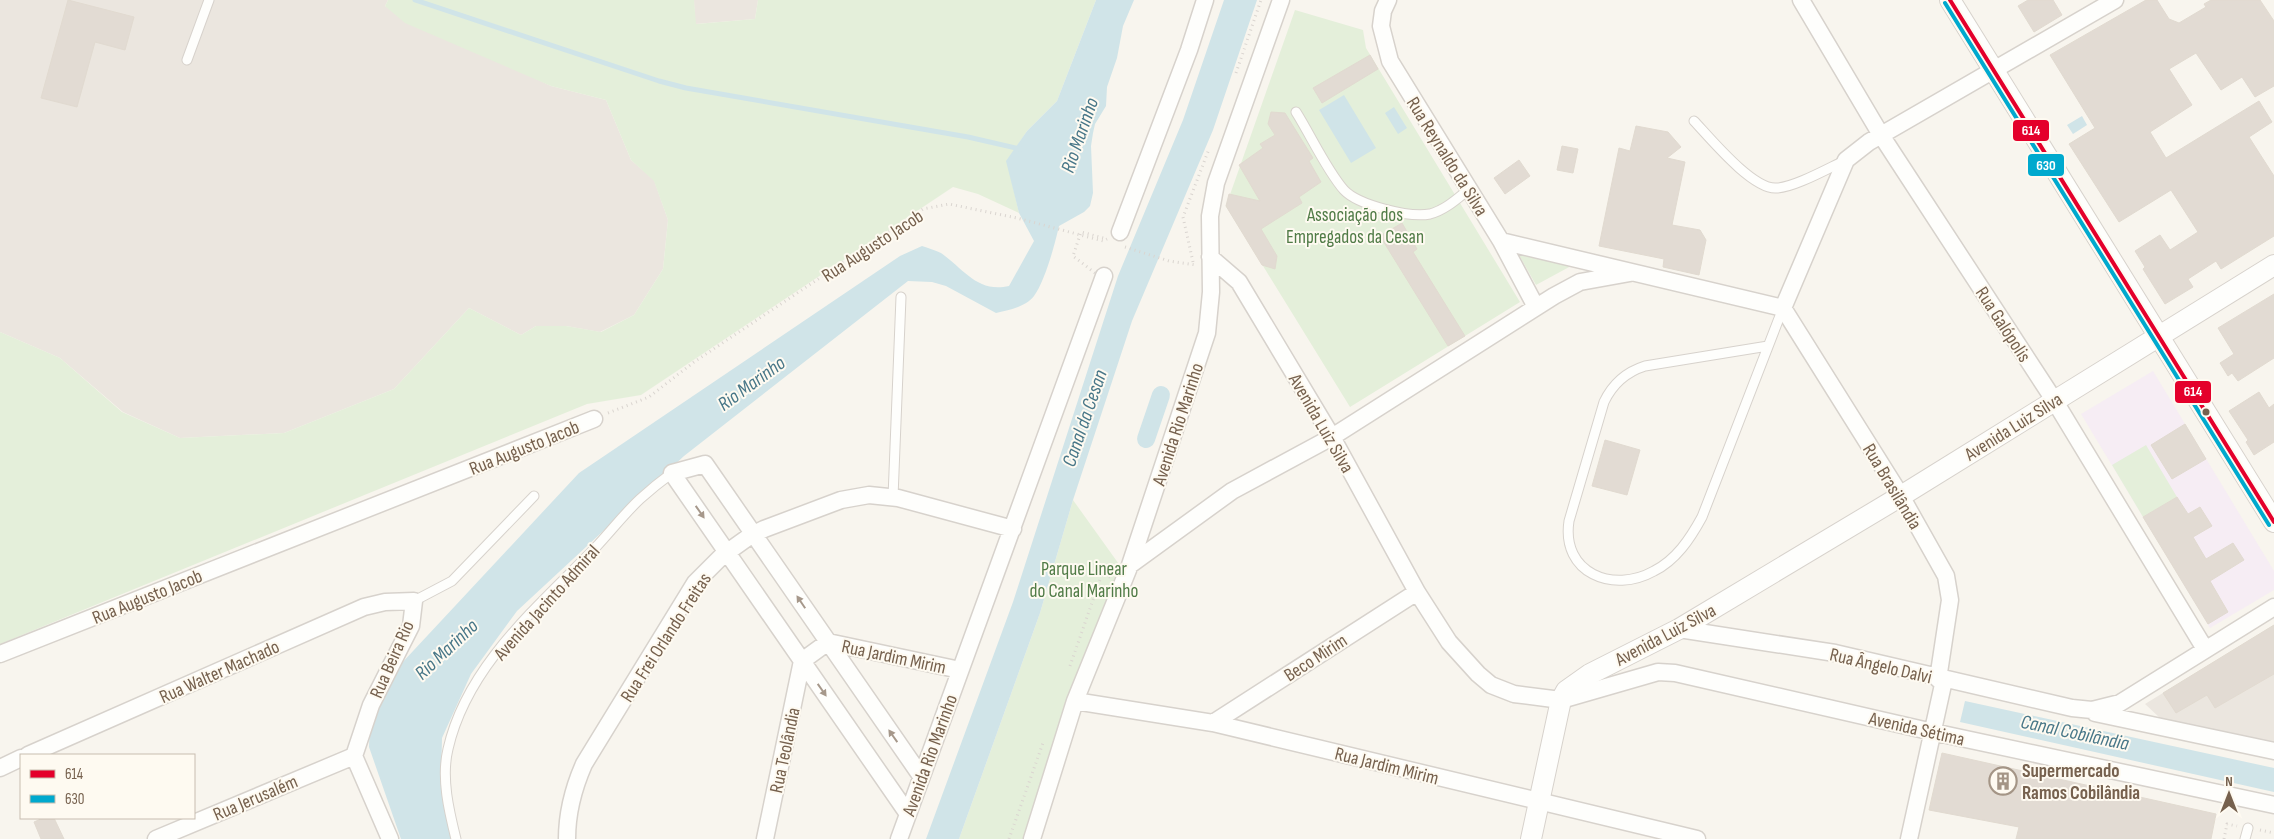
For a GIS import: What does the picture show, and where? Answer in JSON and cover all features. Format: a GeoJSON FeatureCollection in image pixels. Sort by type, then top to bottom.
{"type":"FeatureCollection","features":[{"type":"Feature","properties":{"kind":"street"},"geometry":{"type":"LineString","coordinates":[[1115,239],[1189,50],[1205,0]]}},
{"type":"Feature","properties":{"kind":"street","name":"Avenida Rio Marinho"},"geometry":{"type":"LineString","coordinates":[[1032,839],[1075,701],[1130,566],[1206,333],[1210,310],[1205,265],[1210,216],[1216,183],[1281,0]]}},
{"type":"Feature","properties":{"kind":"street","name":"Rua Reynaldo da Silva"},"geometry":{"type":"LineString","coordinates":[[1388,0],[1383,11],[1381,26],[1390,61],[1501,241],[1536,307]]}},
{"type":"Feature","properties":{"kind":"street","name":"Rua Galópolis"},"geometry":{"type":"LineString","coordinates":[[1800,0],[1881,135],[2054,400],[2205,649]]}},
{"type":"Feature","properties":{"kind":"street"},"geometry":{"type":"LineString","coordinates":[[1950,0],[2274,522]]}},
{"type":"Feature","properties":{"kind":"street"},"geometry":{"type":"LineString","coordinates":[[1501,241],[1630,274],[1783,308],[1846,160],[1881,135],[2115,0]]}},
{"type":"Feature","properties":{"kind":"street","name":"Avenida Luiz Silva"},"geometry":{"type":"LineString","coordinates":[[1205,265],[1239,282],[1332,437],[1417,592],[1448,642],[1491,685],[1514,694],[1561,700],[1566,691],[1590,674],[1679,629],[1901,496],[2274,266]]}},
{"type":"Feature","properties":{"kind":"street","name":"Avenida Rio Marinho"},"geometry":{"type":"LineString","coordinates":[[899,839],[1013,529],[1100,274]]}},
{"type":"Feature","properties":{"kind":"street"},"geometry":{"type":"LineString","coordinates":[[1130,566],[1232,491],[1332,437],[1536,307],[1580,282],[1630,274]]}},
{"type":"Feature","properties":{"kind":"street","name":"Rua Brasilândia"},"geometry":{"type":"LineString","coordinates":[[1783,308],[1901,496],[1949,583],[1950,600],[1933,732],[1909,839]]}},
{"type":"Feature","properties":{"kind":"street","name":"Rua Augusto Jacob"},"geometry":{"type":"LineString","coordinates":[[0,654],[594,419]]}},
{"type":"Feature","properties":{"kind":"street","name":"Avenida Jacinto Admiral"},"geometry":{"type":"LineString","coordinates":[[672,472],[705,464],[921,776]]}},
{"type":"Feature","properties":{"kind":"street"},"geometry":{"type":"LineString","coordinates":[[672,472],[908,814]]}},
{"type":"Feature","properties":{"kind":"street","name":"Rua Frei Orlando Freitas"},"geometry":{"type":"LineString","coordinates":[[567,839],[572,792],[584,764],[696,583],[728,552],[755,534],[841,500],[869,495],[893,497],[1013,529]]}},
{"type":"Feature","properties":{"kind":"street","name":"Beco Mirim"},"geometry":{"type":"LineString","coordinates":[[1213,723],[1417,592]]}},
{"type":"Feature","properties":{"kind":"street","name":"Rua Walter Machado"},"geometry":{"type":"LineString","coordinates":[[30,754],[364,607],[385,602],[414,601]]}},
{"type":"Feature","properties":{"kind":"street","name":"Rua Beira Rio"},"geometry":{"type":"LineString","coordinates":[[354,756],[371,705],[411,626],[414,601]]}},
{"type":"Feature","properties":{"kind":"street","name":"Rua Ângelo Dalvi"},"geometry":{"type":"LineString","coordinates":[[2082,710],[2102,709],[2120,703],[2274,607]]}},
{"type":"Feature","properties":{"kind":"street","name":"Rua Ângelo Dalvi"},"geometry":{"type":"LineString","coordinates":[[1679,629],[1835,653],[1941,679],[2274,751]]}},
{"type":"Feature","properties":{"kind":"street"},"geometry":{"type":"LineString","coordinates":[[802,661],[828,642]]}},
{"type":"Feature","properties":{"kind":"street","name":"Rua Jardim Mirim"},"geometry":{"type":"LineString","coordinates":[[828,642],[960,670]]}},
{"type":"Feature","properties":{"kind":"street","name":"Rua Teolândia"},"geometry":{"type":"LineString","coordinates":[[765,839],[802,661]]}},
{"type":"Feature","properties":{"kind":"street","name":"Avenida Sétima"},"geometry":{"type":"LineString","coordinates":[[1561,700],[1651,673],[1666,672],[1933,732],[2274,804]]}},
{"type":"Feature","properties":{"kind":"street"},"geometry":{"type":"LineString","coordinates":[[1531,839],[1561,700]]}},
{"type":"Feature","properties":{"kind":"street","name":"Rua Jardim Mirim"},"geometry":{"type":"LineString","coordinates":[[1075,701],[1213,723],[1697,839]]}},
{"type":"Feature","properties":{"kind":"street"},"geometry":{"type":"LineString","coordinates":[[2120,703],[2121,712],[2130,720]]}},
{"type":"Feature","properties":{"kind":"street"},"geometry":{"type":"LineString","coordinates":[[354,756],[390,839]]}},
{"type":"Feature","properties":{"kind":"street","name":"Rua Jerusalém"},"geometry":{"type":"LineString","coordinates":[[156,839],[354,756]]}},
{"type":"Feature","properties":{"kind":"street"},"geometry":{"type":"LineString","coordinates":[[0,768],[20,758]]}},
{"type":"Feature","properties":{"kind":"lane"},"geometry":{"type":"LineString","coordinates":[[187,60],[209,0]]}},
{"type":"Feature","properties":{"kind":"lane"},"geometry":{"type":"LineString","coordinates":[[1296,112],[1343,189],[1356,200],[1420,215],[1438,211],[1468,190]]}},
{"type":"Feature","properties":{"kind":"lane"},"geometry":{"type":"LineString","coordinates":[[1694,121],[1752,180],[1766,188],[1784,187],[1846,160]]}},
{"type":"Feature","properties":{"kind":"lane"},"geometry":{"type":"LineString","coordinates":[[893,497],[901,297]]}},
{"type":"Feature","properties":{"kind":"lane"},"geometry":{"type":"LineString","coordinates":[[1768,346],[1645,366],[1628,373],[1613,386],[1604,402],[1569,521],[1570,548],[1586,570],[1610,581],[1637,579],[1661,567],[1687,541],[1702,518],[1783,308]]}},
{"type":"Feature","properties":{"kind":"lane","name":"Avenida Jacinto Admiral"},"geometry":{"type":"LineString","coordinates":[[456,839],[449,811],[446,781],[448,750],[467,696],[507,640],[546,596],[597,546],[639,500],[672,472]]}},
{"type":"Feature","properties":{"kind":"lane","name":"Rua Beira Rio"},"geometry":{"type":"LineString","coordinates":[[414,601],[452,581],[534,496]]}},
{"type":"Feature","properties":{"kind":"lane"},"geometry":{"type":"LineString","coordinates":[[2245,839],[2248,828]]}},
{"type":"Feature","properties":{"kind":"path"},"geometry":{"type":"LineString","coordinates":[[1235,75],[1260,0]]}},
{"type":"Feature","properties":{"kind":"path"},"geometry":{"type":"LineString","coordinates":[[1193,264],[1183,216],[1212,140]]}},
{"type":"Feature","properties":{"kind":"path","name":"Rua Augusto Jacob"},"geometry":{"type":"LineString","coordinates":[[594,419],[649,397],[694,362],[923,209],[948,204],[1017,218],[1103,241],[1115,239]]}},
{"type":"Feature","properties":{"kind":"path"},"geometry":{"type":"LineString","coordinates":[[1100,274],[1073,256],[1081,232],[1115,239],[1169,261],[1205,265]]}},
{"type":"Feature","properties":{"kind":"path"},"geometry":{"type":"LineString","coordinates":[[1193,264],[1205,265]]}},
{"type":"Feature","properties":{"kind":"path"},"geometry":{"type":"LineString","coordinates":[[2224,839],[2227,824],[2248,828]]}},
{"type":"Feature","properties":{"kind":"shaded area"},"geometry":{"type":"Polygon","coordinates":[[[0,0],[388,0],[385,6],[551,86],[606,100],[631,160],[654,180],[668,220],[663,269],[634,315],[600,332],[566,326],[536,326],[521,335],[469,308],[394,389],[284,433],[180,438],[123,412],[60,358],[0,332],[0,0]]]}},
{"type":"Feature","properties":{"kind":"shaded area"},"geometry":{"type":"Polygon","coordinates":[[[694,0],[758,0],[755,19],[695,24],[694,0]]]}},
{"type":"Feature","properties":{"kind":"shaded area"},"geometry":{"type":"Polygon","coordinates":[[[2153,371],[2274,571],[2274,590],[2210,628],[2081,414],[2153,371]]]}},
{"type":"Feature","properties":{"kind":"shaded area"},"geometry":{"type":"Polygon","coordinates":[[[2274,625],[2274,742],[2160,718],[2145,704],[2274,625]]]}},
{"type":"Feature","properties":{"kind":"green space"},"geometry":{"type":"Polygon","coordinates":[[[388,0],[694,0],[696,24],[755,19],[758,0],[1096,0],[1057,101],[1027,131],[1007,161],[1019,213],[978,194],[953,187],[641,395],[587,404],[0,644],[0,332],[60,358],[122,412],[180,438],[284,433],[394,389],[469,308],[521,335],[536,326],[566,326],[601,332],[634,315],[663,269],[668,220],[654,181],[631,160],[606,100],[551,86],[405,23],[385,6],[388,0]]]}},
{"type":"Feature","properties":{"kind":"green space","name":"Associação dos Empregados da Cesan"},"geometry":{"type":"Polygon","coordinates":[[[1295,10],[1363,30],[1366,48],[1520,302],[1350,407],[1226,206],[1295,10]]]}},
{"type":"Feature","properties":{"kind":"green space"},"geometry":{"type":"Polygon","coordinates":[[[1519,255],[1571,266],[1536,285],[1519,255]]]}},
{"type":"Feature","properties":{"kind":"green space"},"geometry":{"type":"Polygon","coordinates":[[[2146,445],[2177,497],[2143,517],[2112,465],[2146,445]]]}},
{"type":"Feature","properties":{"kind":"green space","name":"Parque Linear do Canal Marinho"},"geometry":{"type":"Polygon","coordinates":[[[1073,500],[1121,567],[1025,839],[959,839],[1040,613],[1073,500]]]}},
{"type":"Feature","properties":{"kind":"water","name":"Rio Marinho"},"geometry":{"type":"Polygon","coordinates":[[[1096,0],[1134,0],[1123,26],[1117,58],[1107,87],[1106,106],[1095,124],[1093,133],[1091,146],[1093,193],[1090,206],[1084,212],[1059,226],[1046,272],[1031,300],[1022,305],[996,313],[946,286],[932,282],[908,281],[684,456],[517,611],[471,674],[442,738],[441,783],[451,839],[401,839],[369,747],[370,722],[400,665],[579,473],[900,256],[922,246],[941,253],[979,283],[998,287],[1009,286],[1034,241],[1019,213],[1006,161],[1027,131],[1057,101],[1096,0]]]}},
{"type":"Feature","properties":{"kind":"water","name":"Canal da Cesan"},"geometry":{"type":"Polygon","coordinates":[[[1224,0],[1257,0],[1213,130],[1132,321],[1073,500],[1040,613],[959,839],[926,839],[1013,602],[1118,276],[1183,120],[1224,0]]]}},
{"type":"Feature","properties":{"kind":"water"},"geometry":{"type":"Polygon","coordinates":[[[1344,95],[1376,148],[1351,163],[1319,110],[1344,95]]]}},
{"type":"Feature","properties":{"kind":"water"},"geometry":{"type":"Polygon","coordinates":[[[1394,107],[1407,128],[1398,134],[1385,113],[1394,107]]]}},
{"type":"Feature","properties":{"kind":"water"},"geometry":{"type":"Polygon","coordinates":[[[2082,116],[2087,125],[2073,134],[2067,125],[2082,116]]]}},
{"type":"Feature","properties":{"kind":"water","name":"Canal Cobilândia"},"geometry":{"type":"Polygon","coordinates":[[[1965,701],[2274,768],[2274,792],[1960,722],[1965,701]]]}},
{"type":"Feature","properties":{"kind":"building"},"geometry":{"type":"Polygon","coordinates":[[[68,0],[134,17],[125,50],[95,42],[77,107],[41,98],[68,0]]]}},
{"type":"Feature","properties":{"kind":"building"},"geometry":{"type":"Polygon","coordinates":[[[2028,0],[2053,0],[2062,15],[2034,32],[2018,6],[2028,0]]]}},
{"type":"Feature","properties":{"kind":"building"},"geometry":{"type":"Polygon","coordinates":[[[2146,0],[2157,0],[2169,19],[2179,23],[2206,7],[2204,4],[2211,0],[2260,0],[2274,21],[2274,86],[2255,97],[2242,77],[2221,90],[2196,53],[2169,69],[2192,105],[2150,132],[2166,158],[2259,101],[2272,122],[2249,137],[2274,176],[2274,236],[2221,269],[2216,261],[2188,279],[2193,287],[2165,304],[2143,269],[2145,267],[2135,251],[2160,235],[2170,250],[2198,232],[2171,190],[2119,222],[2069,144],[2095,128],[2050,55],[2146,0]]]}},
{"type":"Feature","properties":{"kind":"building"},"geometry":{"type":"Polygon","coordinates":[[[1370,55],[1378,69],[1322,103],[1313,88],[1370,55]]]}},
{"type":"Feature","properties":{"kind":"building"},"geometry":{"type":"Polygon","coordinates":[[[1271,112],[1285,113],[1313,158],[1309,161],[1321,182],[1299,197],[1302,203],[1261,229],[1277,256],[1275,269],[1262,265],[1226,206],[1229,194],[1260,201],[1239,165],[1263,148],[1260,144],[1275,135],[1268,124],[1271,112]]]}},
{"type":"Feature","properties":{"kind":"building"},"geometry":{"type":"Polygon","coordinates":[[[1636,126],[1668,132],[1681,147],[1667,158],[1685,162],[1672,225],[1700,230],[1706,240],[1699,275],[1663,267],[1664,259],[1599,246],[1619,148],[1630,151],[1636,126]]]}},
{"type":"Feature","properties":{"kind":"building"},"geometry":{"type":"Polygon","coordinates":[[[1562,146],[1578,149],[1573,173],[1557,170],[1562,146]]]}},
{"type":"Feature","properties":{"kind":"building"},"geometry":{"type":"Polygon","coordinates":[[[1519,160],[1530,176],[1505,194],[1494,178],[1519,160]]]}},
{"type":"Feature","properties":{"kind":"building"},"geometry":{"type":"Polygon","coordinates":[[[1402,223],[1417,249],[1413,252],[1465,336],[1448,346],[1380,236],[1402,223]]]}},
{"type":"Feature","properties":{"kind":"building"},"geometry":{"type":"Polygon","coordinates":[[[2274,294],[2274,358],[2238,381],[2232,373],[2228,376],[2220,363],[2234,354],[2218,328],[2274,294]]]}},
{"type":"Feature","properties":{"kind":"building"},"geometry":{"type":"Polygon","coordinates":[[[2259,392],[2269,408],[2274,404],[2274,442],[2254,455],[2246,442],[2248,440],[2229,411],[2259,392]]]}},
{"type":"Feature","properties":{"kind":"building"},"geometry":{"type":"Polygon","coordinates":[[[2185,424],[2206,459],[2172,479],[2151,445],[2185,424]]]}},
{"type":"Feature","properties":{"kind":"building"},"geometry":{"type":"Polygon","coordinates":[[[1605,440],[1640,450],[1627,495],[1592,486],[1605,440]]]}},
{"type":"Feature","properties":{"kind":"building"},"geometry":{"type":"Polygon","coordinates":[[[2177,497],[2188,514],[2200,507],[2212,526],[2193,537],[2206,559],[2233,543],[2244,560],[2210,581],[2228,612],[2208,624],[2143,517],[2177,497]]]}},
{"type":"Feature","properties":{"kind":"building"},"geometry":{"type":"Polygon","coordinates":[[[2274,625],[2274,674],[2215,708],[2207,695],[2176,713],[2163,693],[2274,625]]]}},
{"type":"Feature","properties":{"kind":"building","name":"Supermercado Ramos Cobilândia"},"geometry":{"type":"Polygon","coordinates":[[[1942,753],[2216,814],[2211,839],[2016,839],[2019,827],[1929,810],[1942,753]]]}},
{"type":"Feature","properties":{"kind":"building"},"geometry":{"type":"Polygon","coordinates":[[[41,819],[54,819],[64,839],[41,839],[34,822],[41,819]]]}},
{"type":"Feature","properties":{"kind":"waterway"},"geometry":{"type":"LineString","coordinates":[[415,0],[659,81],[686,88],[968,137],[1020,149]]}},
{"type":"Feature","properties":{"kind":"waterway"},"geometry":{"type":"LineString","coordinates":[[1146,439],[1161,395]]}},
{"type":"Feature","properties":{"kind":"transit line","name":"614"},"geometry":{"type":"LineString","coordinates":[[1950,0],[2274,522]]}},
{"type":"Feature","properties":{"kind":"transit line","name":"630"},"geometry":{"type":"LineString","coordinates":[[1945,3],[2269,525]]}},
{"type":"Feature","properties":{"kind":"place","name":"Supermercado Ramos Cobilândia"},"geometry":{"type":"Point","coordinates":[2003,781]}}]}
